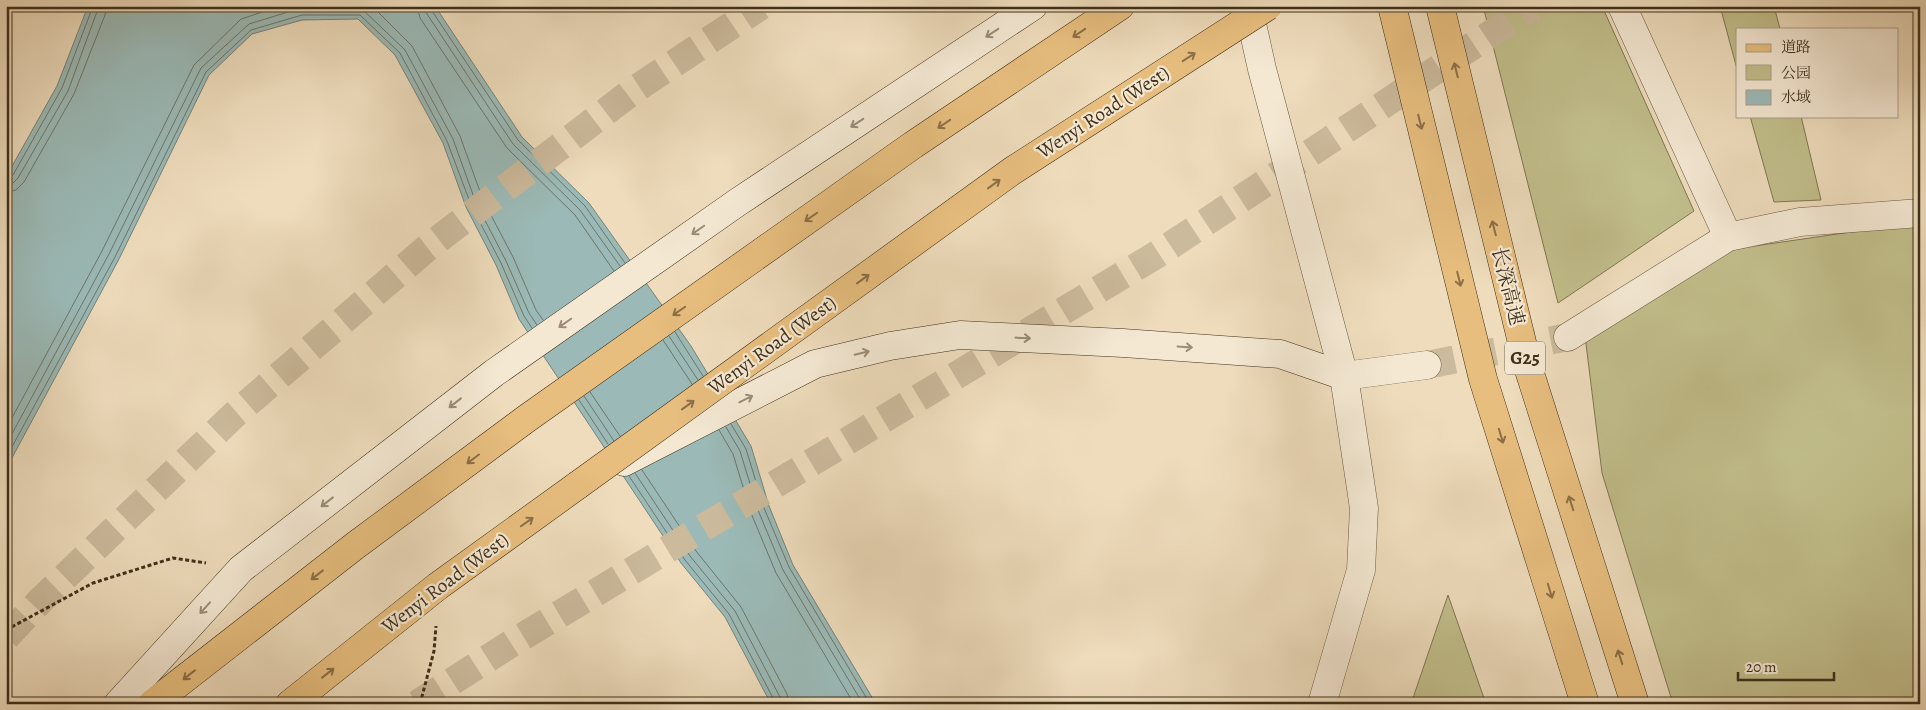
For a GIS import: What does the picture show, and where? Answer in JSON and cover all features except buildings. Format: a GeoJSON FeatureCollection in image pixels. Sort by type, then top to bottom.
{"type":"FeatureCollection","features":[{"type":"Feature","properties":{"kind":"main road"},"geometry":{"type":"LineString","coordinates":[[118,704],[241,569],[494,373],[738,202],[1033,6]]}},
{"type":"Feature","properties":{"kind":"main road"},"geometry":{"type":"LineString","coordinates":[[152,704],[356,546],[526,419],[913,145],[1120,6]]}},
{"type":"Feature","properties":{"kind":"main road"},"geometry":{"type":"LineString","coordinates":[[1248,6],[1262,69],[1344,376],[1364,508],[1361,570],[1322,704]]}},
{"type":"Feature","properties":{"kind":"main road","name":"Wenyi Road (West)"},"geometry":{"type":"LineString","coordinates":[[290,704],[438,586],[1012,171],[1268,6]]}},
{"type":"Feature","properties":{"kind":"main road","name":"G25"},"geometry":{"type":"LineString","coordinates":[[1392,6],[1483,379],[1585,704]]}},
{"type":"Feature","properties":{"kind":"main road","name":"长深高速"},"geometry":{"type":"LineString","coordinates":[[1440,6],[1528,367],[1635,704]]}},
{"type":"Feature","properties":{"kind":"main road"},"geometry":{"type":"LineString","coordinates":[[1622,6],[1728,237]]}},
{"type":"Feature","properties":{"kind":"main road"},"geometry":{"type":"LineString","coordinates":[[1568,337],[1728,237],[1800,222],[1920,213]]}},
{"type":"Feature","properties":{"kind":"main road"},"geometry":{"type":"LineString","coordinates":[[578,485],[815,364],[890,346],[960,335],[1123,343],[1280,354],[1344,376],[1427,365]]}},
{"type":"Feature","properties":{"kind":"path"},"geometry":{"type":"LineString","coordinates":[[6,630],[93,583],[173,558],[241,569]]}},
{"type":"Feature","properties":{"kind":"path"},"geometry":{"type":"LineString","coordinates":[[420,704],[434,651],[438,586]]}},
{"type":"Feature","properties":{"kind":"green space"},"geometry":{"type":"Polygon","coordinates":[[[1483,6],[1602,6],[1694,211],[1558,303],[1483,6]]]}},
{"type":"Feature","properties":{"kind":"green space"},"geometry":{"type":"Polygon","coordinates":[[[1720,6],[1774,6],[1780,28],[1736,28],[1736,65],[1720,6]]]}},
{"type":"Feature","properties":{"kind":"green space"},"geometry":{"type":"Polygon","coordinates":[[[1751,118],[1801,118],[1821,200],[1774,202],[1751,118]]]}},
{"type":"Feature","properties":{"kind":"green space"},"geometry":{"type":"Polygon","coordinates":[[[1920,222],[1920,704],[1673,704],[1602,473],[1585,336],[1734,249],[1920,222]]]}},
{"type":"Feature","properties":{"kind":"green space"},"geometry":{"type":"Polygon","coordinates":[[[1448,595],[1486,704],[1411,704],[1448,595]]]}},
{"type":"Feature","properties":{"kind":"water"},"geometry":{"type":"Polygon","coordinates":[[[88,6],[435,6],[522,137],[589,203],[691,346],[751,446],[769,506],[793,565],[876,704],[771,704],[725,617],[681,563],[519,319],[496,265],[466,207],[443,143],[395,55],[358,19],[302,20],[252,34],[209,75],[119,259],[6,469],[6,177],[57,86],[88,6]]]}},
{"type":"Feature","properties":{"kind":"tunnel"},"geometry":{"type":"LineString","coordinates":[[6,637],[42,599],[234,415],[427,248],[634,90],[761,6]]}},
{"type":"Feature","properties":{"kind":"tunnel"},"geometry":{"type":"LineString","coordinates":[[417,704],[512,643],[1156,255],[1533,6]]}},
{"type":"Feature","properties":{"kind":"tunnel"},"geometry":{"type":"LineString","coordinates":[[1427,365],[1568,337]]}}]}
